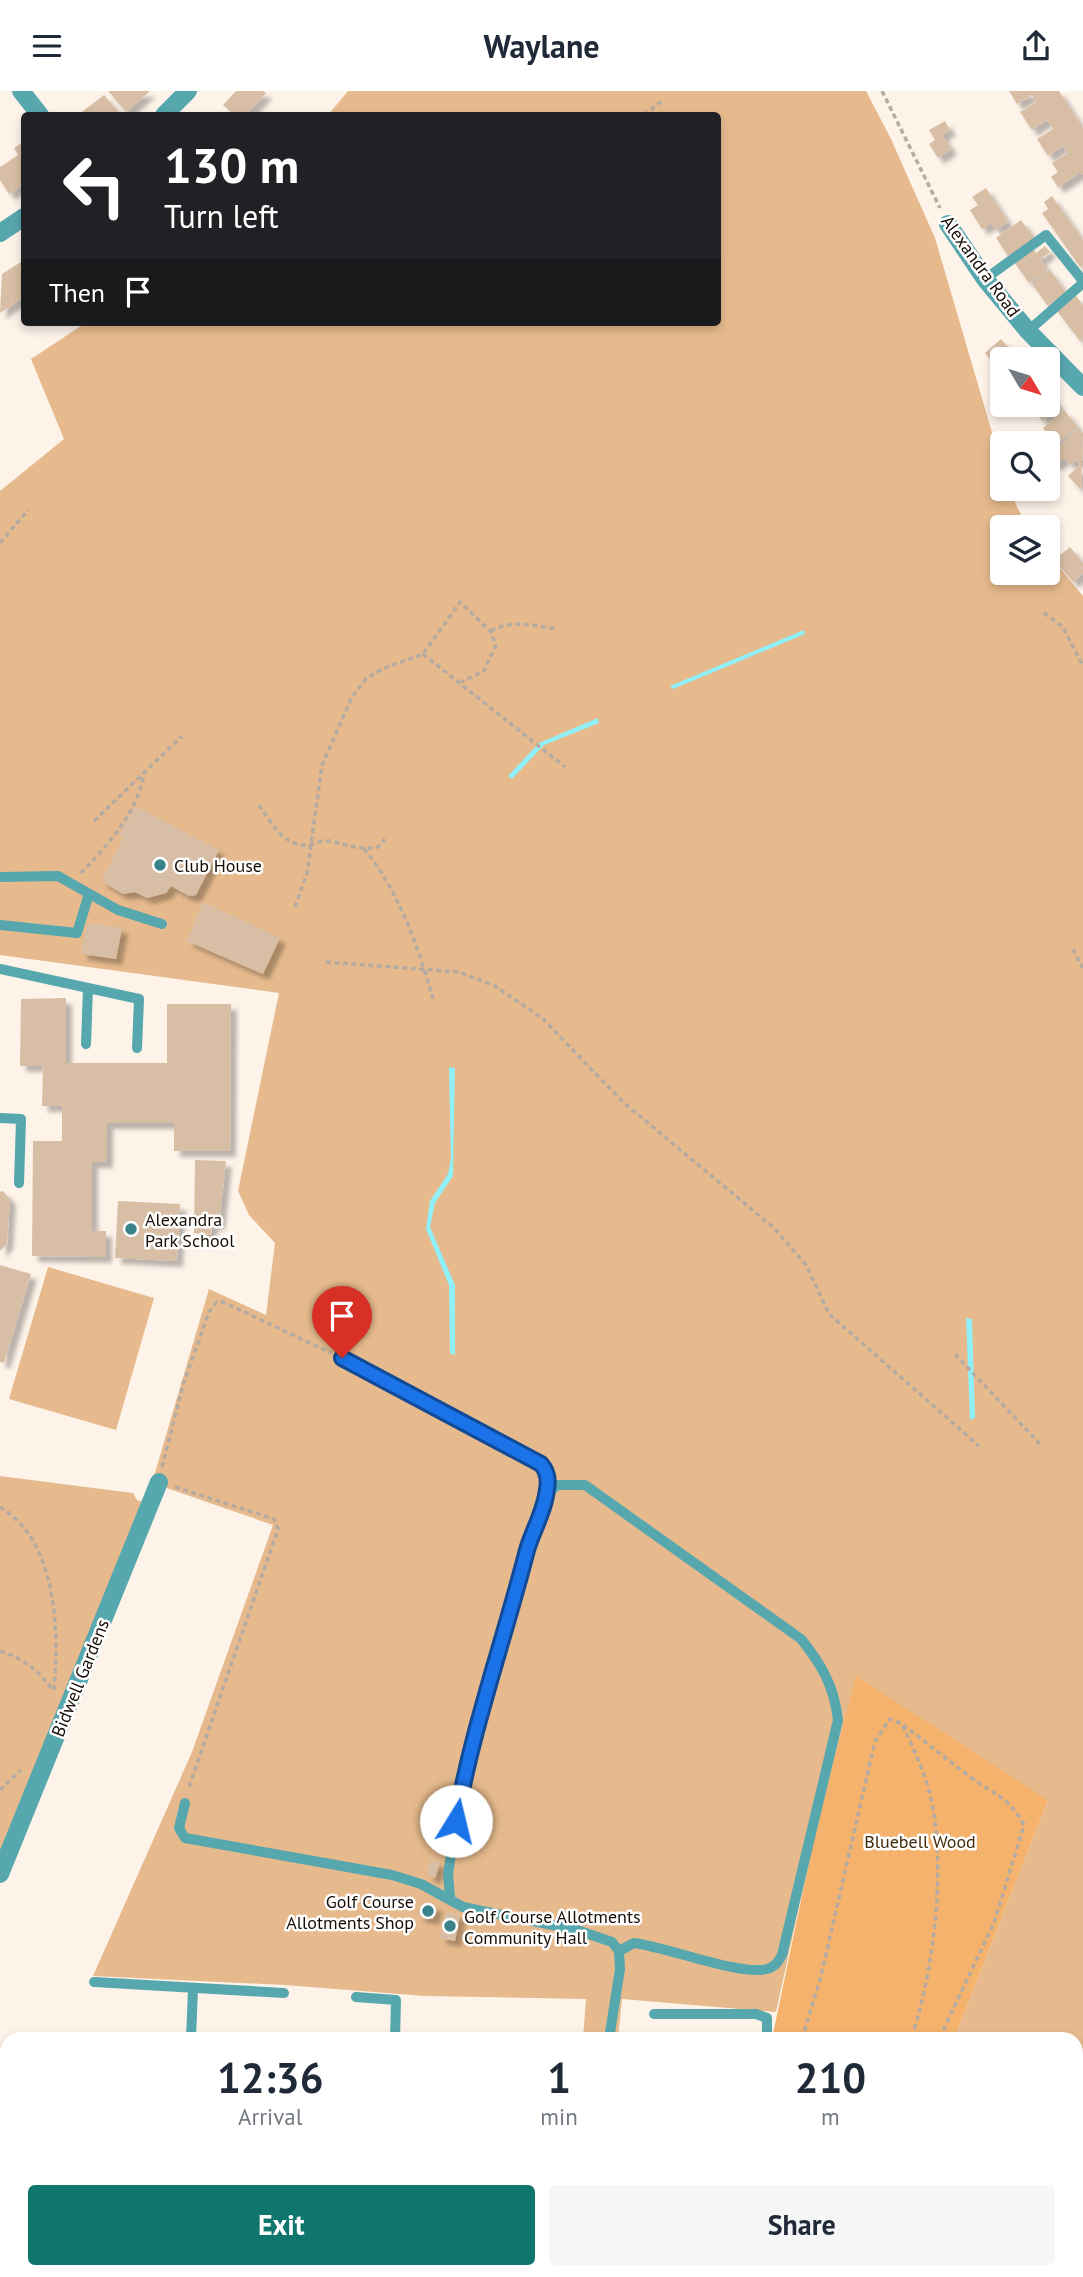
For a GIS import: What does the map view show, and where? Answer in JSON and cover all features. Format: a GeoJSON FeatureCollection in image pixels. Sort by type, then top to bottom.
{"type":"FeatureCollection","features":[{"type":"Feature","properties":{"kind":"street"},"geometry":{"type":"LineString","coordinates":[[21,91],[38,112]]}},
{"type":"Feature","properties":{"kind":"street"},"geometry":{"type":"LineString","coordinates":[[167,112],[188,91]]}},
{"type":"Feature","properties":{"kind":"street"},"geometry":{"type":"LineString","coordinates":[[0,233],[21,219]]}},
{"type":"Feature","properties":{"kind":"street","name":"Alexandra Road"},"geometry":{"type":"LineString","coordinates":[[948,224],[985,279],[1028,331],[1083,387]]}},
{"type":"Feature","properties":{"kind":"street","name":"Bidwell Gardens"},"geometry":{"type":"LineString","coordinates":[[0,1874],[159,1482]]}},
{"type":"Feature","properties":{"kind":"lane"},"geometry":{"type":"LineString","coordinates":[[985,279],[1046,235],[1083,282],[1028,331]]}},
{"type":"Feature","properties":{"kind":"lane"},"geometry":{"type":"LineString","coordinates":[[0,877],[58,876],[118,910],[162,924]]}},
{"type":"Feature","properties":{"kind":"lane"},"geometry":{"type":"LineString","coordinates":[[0,925],[77,933],[89,894]]}},
{"type":"Feature","properties":{"kind":"lane"},"geometry":{"type":"LineString","coordinates":[[0,969],[139,999],[137,1048]]}},
{"type":"Feature","properties":{"kind":"lane"},"geometry":{"type":"LineString","coordinates":[[86,1044],[88,988]]}},
{"type":"Feature","properties":{"kind":"lane"},"geometry":{"type":"LineString","coordinates":[[0,1118],[21,1119],[19,1183]]}},
{"type":"Feature","properties":{"kind":"lane"},"geometry":{"type":"LineString","coordinates":[[342,1358],[541,1464],[546,1470],[547,1493],[531,1535],[462,1784],[448,1874],[450,1897]]}},
{"type":"Feature","properties":{"kind":"lane"},"geometry":{"type":"LineString","coordinates":[[185,1803],[180,1828],[185,1838],[392,1875],[450,1897],[463,1907],[733,1966],[764,1970],[775,1966],[782,1955],[838,1720],[835,1693],[821,1663],[801,1639],[585,1485],[558,1485],[547,1493]]}},
{"type":"Feature","properties":{"kind":"lane"},"geometry":{"type":"LineString","coordinates":[[604,1937],[620,1951]]}},
{"type":"Feature","properties":{"kind":"lane"},"geometry":{"type":"LineString","coordinates":[[620,1951],[634,1943]]}},
{"type":"Feature","properties":{"kind":"lane"},"geometry":{"type":"LineString","coordinates":[[610,2032],[620,1951]]}},
{"type":"Feature","properties":{"kind":"lane"},"geometry":{"type":"LineString","coordinates":[[94,1982],[284,1993]]}},
{"type":"Feature","properties":{"kind":"lane"},"geometry":{"type":"LineString","coordinates":[[191,2032],[193,1989]]}},
{"type":"Feature","properties":{"kind":"lane"},"geometry":{"type":"LineString","coordinates":[[356,1997],[396,2000],[395,2032]]}},
{"type":"Feature","properties":{"kind":"lane"},"geometry":{"type":"LineString","coordinates":[[654,2014],[756,2014],[768,2018],[767,2032]]}},
{"type":"Feature","properties":{"kind":"path","name":"Alexandra Road"},"geometry":{"type":"LineString","coordinates":[[882,91],[948,224]]}},
{"type":"Feature","properties":{"kind":"path"},"geometry":{"type":"LineString","coordinates":[[648,112],[663,101]]}},
{"type":"Feature","properties":{"kind":"path"},"geometry":{"type":"LineString","coordinates":[[0,543],[28,510]]}},
{"type":"Feature","properties":{"kind":"path"},"geometry":{"type":"LineString","coordinates":[[295,907],[307,873],[322,765],[352,697],[366,679],[382,669],[423,654],[460,603],[490,631],[496,645],[489,666],[461,682]]}},
{"type":"Feature","properties":{"kind":"path"},"geometry":{"type":"LineString","coordinates":[[1044,613],[1063,627],[1083,666]]}},
{"type":"Feature","properties":{"kind":"path"},"geometry":{"type":"LineString","coordinates":[[490,631],[497,627],[527,624],[557,629]]}},
{"type":"Feature","properties":{"kind":"path"},"geometry":{"type":"LineString","coordinates":[[423,654],[565,767]]}},
{"type":"Feature","properties":{"kind":"path"},"geometry":{"type":"LineString","coordinates":[[94,821],[182,736]]}},
{"type":"Feature","properties":{"kind":"path"},"geometry":{"type":"LineString","coordinates":[[70,883],[111,843],[142,787],[144,773]]}},
{"type":"Feature","properties":{"kind":"path"},"geometry":{"type":"LineString","coordinates":[[259,805],[287,841],[310,844],[328,841],[364,849],[378,847],[385,839]]}},
{"type":"Feature","properties":{"kind":"path"},"geometry":{"type":"LineString","coordinates":[[364,849],[377,864],[389,887],[425,969],[433,999]]}},
{"type":"Feature","properties":{"kind":"path"},"geometry":{"type":"LineString","coordinates":[[1073,949],[1083,968]]}},
{"type":"Feature","properties":{"kind":"path"},"geometry":{"type":"LineString","coordinates":[[326,962],[459,972],[495,986],[542,1018],[623,1102],[774,1228],[806,1265],[829,1314],[979,1446]]}},
{"type":"Feature","properties":{"kind":"path"},"geometry":{"type":"LineString","coordinates":[[185,1803],[195,1762],[278,1529],[274,1519],[159,1482],[183,1385],[209,1312],[216,1303],[223,1302],[342,1358]]}},
{"type":"Feature","properties":{"kind":"path"},"geometry":{"type":"LineString","coordinates":[[955,1354],[1040,1444]]}},
{"type":"Feature","properties":{"kind":"path"},"geometry":{"type":"LineString","coordinates":[[0,1507],[27,1530],[45,1566],[54,1624],[54,1697]]}},
{"type":"Feature","properties":{"kind":"path"},"geometry":{"type":"LineString","coordinates":[[0,1651],[19,1657],[41,1674],[54,1691]]}},
{"type":"Feature","properties":{"kind":"path"},"geometry":{"type":"LineString","coordinates":[[804,2032],[821,1976],[875,1741],[890,1719],[902,1724],[975,1781],[1013,1805],[1024,1825],[994,1923],[942,2032]]}},
{"type":"Feature","properties":{"kind":"path"},"geometry":{"type":"LineString","coordinates":[[902,1724],[930,1793],[936,1829],[932,1958],[913,2032]]}},
{"type":"Feature","properties":{"kind":"path"},"geometry":{"type":"LineString","coordinates":[[0,1790],[28,1763],[24,1774]]}},
{"type":"Feature","properties":{"kind":"shaded area"},"geometry":{"type":"Polygon","coordinates":[[[348,91],[866,91],[891,139],[935,238],[992,431],[990,501],[1014,501],[1021,515],[990,515],[990,585],[1060,585],[1060,568],[1083,596],[1083,2032],[957,2032],[1048,1800],[813,1843],[776,2012],[622,1999],[619,2032],[584,2032],[586,1999],[425,1996],[284,1985],[93,1976],[192,1752],[273,1525],[152,1483],[209,1289],[266,1315],[275,1243],[249,1215],[238,1191],[279,993],[0,955],[0,491],[64,439],[31,359],[81,326],[721,326],[721,112],[330,112],[348,91]]]}},
{"type":"Feature","properties":{"kind":"shaded area"},"geometry":{"type":"Polygon","coordinates":[[[48,1267],[154,1298],[116,1430],[9,1399],[48,1267]]]}},
{"type":"Feature","properties":{"kind":"shaded area"},"geometry":{"type":"Polygon","coordinates":[[[0,1476],[133,1493],[137,1500],[150,1504],[0,1874],[0,1476]]]}},
{"type":"Feature","properties":{"kind":"green space","name":"Bluebell Wood"},"geometry":{"type":"Polygon","coordinates":[[[856,1676],[1048,1800],[957,2032],[773,2032],[813,1843],[856,1676]]]}},
{"type":"Feature","properties":{"kind":"water"},"geometry":{"type":"Polygon","coordinates":[[[804,630],[805,634],[673,689],[670,686],[804,630]]]}},
{"type":"Feature","properties":{"kind":"water"},"geometry":{"type":"Polygon","coordinates":[[[598,718],[599,723],[544,745],[512,779],[508,776],[539,743],[598,718]]]}},
{"type":"Feature","properties":{"kind":"water"},"geometry":{"type":"Polygon","coordinates":[[[449,1067],[455,1068],[453,1176],[435,1203],[430,1227],[455,1285],[455,1355],[450,1353],[449,1285],[426,1229],[430,1201],[448,1174],[451,1159],[449,1067]]]}},
{"type":"Feature","properties":{"kind":"water"},"geometry":{"type":"Polygon","coordinates":[[[966,1318],[972,1319],[975,1418],[970,1420],[966,1318]]]}},
{"type":"Feature","properties":{"kind":"building"},"geometry":{"type":"Polygon","coordinates":[[[108,91],[150,91],[126,112],[108,91]]]}},
{"type":"Feature","properties":{"kind":"building"},"geometry":{"type":"Polygon","coordinates":[[[236,91],[266,93],[249,112],[231,112],[223,105],[236,91]]]}},
{"type":"Feature","properties":{"kind":"building"},"geometry":{"type":"Polygon","coordinates":[[[1009,91],[1059,91],[1083,128],[1083,175],[1081,172],[1058,187],[1051,177],[1058,172],[1052,163],[1068,153],[1063,146],[1048,156],[1037,139],[1053,129],[1047,120],[1032,130],[1020,112],[1036,102],[1032,95],[1017,104],[1009,91]]]}},
{"type":"Feature","properties":{"kind":"building"},"geometry":{"type":"Polygon","coordinates":[[[104,95],[118,112],[82,112],[104,95]]]}},
{"type":"Feature","properties":{"kind":"building"},"geometry":{"type":"Polygon","coordinates":[[[945,121],[950,130],[942,135],[951,149],[938,158],[929,144],[935,140],[929,130],[945,121]]]}},
{"type":"Feature","properties":{"kind":"building"},"geometry":{"type":"Polygon","coordinates":[[[21,143],[21,186],[9,194],[0,180],[0,167],[18,155],[14,148],[21,143]]]}},
{"type":"Feature","properties":{"kind":"building"},"geometry":{"type":"Polygon","coordinates":[[[986,188],[1008,222],[996,230],[991,223],[982,229],[970,210],[978,205],[972,197],[986,188]]]}},
{"type":"Feature","properties":{"kind":"building"},"geometry":{"type":"Polygon","coordinates":[[[1052,196],[1083,240],[1083,265],[1080,267],[1042,213],[1048,209],[1044,202],[1052,196]]]}},
{"type":"Feature","properties":{"kind":"building"},"geometry":{"type":"Polygon","coordinates":[[[1021,220],[1034,238],[1008,256],[996,238],[1021,220]]]}},
{"type":"Feature","properties":{"kind":"building"},"geometry":{"type":"Polygon","coordinates":[[[1045,246],[1050,252],[1040,259],[1048,270],[1029,283],[1014,262],[1033,248],[1036,253],[1045,246]]]}},
{"type":"Feature","properties":{"kind":"building"},"geometry":{"type":"Polygon","coordinates":[[[21,262],[21,299],[0,313],[2,274],[21,262]]]}},
{"type":"Feature","properties":{"kind":"building"},"geometry":{"type":"Polygon","coordinates":[[[1050,270],[1066,293],[1048,306],[1032,284],[1050,270]]]}},
{"type":"Feature","properties":{"kind":"building"},"geometry":{"type":"Polygon","coordinates":[[[1076,296],[1083,305],[1083,338],[1080,341],[1057,311],[1076,296]]]}},
{"type":"Feature","properties":{"kind":"building"},"geometry":{"type":"Polygon","coordinates":[[[1001,339],[1008,347],[992,347],[1001,339]]]}},
{"type":"Feature","properties":{"kind":"building"},"geometry":{"type":"Polygon","coordinates":[[[1064,410],[1078,427],[1060,442],[1060,431],[1045,431],[1043,428],[1056,417],[1060,417],[1064,410]]]}},
{"type":"Feature","properties":{"kind":"building"},"geometry":{"type":"Polygon","coordinates":[[[1079,428],[1083,433],[1081,490],[1068,476],[1080,465],[1076,460],[1070,465],[1064,458],[1060,462],[1060,446],[1079,428]]]}},
{"type":"Feature","properties":{"kind":"building"},"geometry":{"type":"Polygon","coordinates":[[[1070,547],[1083,563],[1083,573],[1073,582],[1060,567],[1060,555],[1070,547]]]}},
{"type":"Feature","properties":{"kind":"building","name":"Club House"},"geometry":{"type":"Polygon","coordinates":[[[135,806],[219,850],[196,895],[189,896],[171,886],[166,893],[147,898],[135,892],[123,894],[101,881],[123,838],[119,835],[135,806]]]}},
{"type":"Feature","properties":{"kind":"building"},"geometry":{"type":"Polygon","coordinates":[[[203,902],[280,938],[263,974],[187,941],[203,902]]]}},
{"type":"Feature","properties":{"kind":"building"},"geometry":{"type":"Polygon","coordinates":[[[87,923],[122,928],[116,959],[81,954],[87,923]]]}},
{"type":"Feature","properties":{"kind":"building"},"geometry":{"type":"Polygon","coordinates":[[[66,998],[66,1063],[167,1063],[167,1004],[231,1004],[230,1151],[174,1151],[174,1123],[107,1123],[107,1162],[92,1162],[92,1231],[106,1231],[106,1257],[32,1256],[33,1141],[62,1141],[62,1106],[42,1106],[43,1066],[20,1066],[21,999],[66,998]]]}},
{"type":"Feature","properties":{"kind":"building"},"geometry":{"type":"Polygon","coordinates":[[[195,1160],[226,1161],[219,1224],[212,1224],[211,1235],[194,1233],[195,1160]]]}},
{"type":"Feature","properties":{"kind":"building"},"geometry":{"type":"Polygon","coordinates":[[[3,1191],[10,1199],[7,1244],[0,1251],[0,1192],[3,1191]]]}},
{"type":"Feature","properties":{"kind":"building"},"geometry":{"type":"Polygon","coordinates":[[[118,1201],[180,1204],[177,1261],[115,1258],[118,1201]]]}},
{"type":"Feature","properties":{"kind":"building"},"geometry":{"type":"Polygon","coordinates":[[[0,1265],[31,1274],[4,1363],[0,1362],[0,1265]]]}},
{"type":"Feature","properties":{"kind":"building"},"geometry":{"type":"Polygon","coordinates":[[[431,1860],[440,1862],[435,1878],[427,1875],[431,1860]]]}},
{"type":"Feature","properties":{"kind":"building","name":"Golf Course Allotments Shop"},"geometry":{"type":"Polygon","coordinates":[[[422,1902],[437,1906],[433,1919],[418,1916],[422,1902]]]}},
{"type":"Feature","properties":{"kind":"building","name":"Golf Course Allotments Community Hall"},"geometry":{"type":"Polygon","coordinates":[[[446,1912],[460,1914],[455,1941],[440,1938],[446,1912]]]}},
{"type":"Feature","properties":{"kind":"place","name":"Club House"},"geometry":{"type":"Point","coordinates":[160,865]}},
{"type":"Feature","properties":{"kind":"place","name":"Alexandra Park School"},"geometry":{"type":"Point","coordinates":[131,1229]}},
{"type":"Feature","properties":{"kind":"place","name":"Golf Course Allotments Shop"},"geometry":{"type":"Point","coordinates":[428,1911]}},
{"type":"Feature","properties":{"kind":"place","name":"Golf Course Allotments Community Hall"},"geometry":{"type":"Point","coordinates":[450,1926]}},
{"type":"Feature","properties":{"kind":"route"},"geometry":{"type":"LineString","coordinates":[[342,1358],[381,1376],[541,1464],[546,1470],[547,1493],[531,1535],[489,1683],[462,1784],[456,1821]]}}]}
